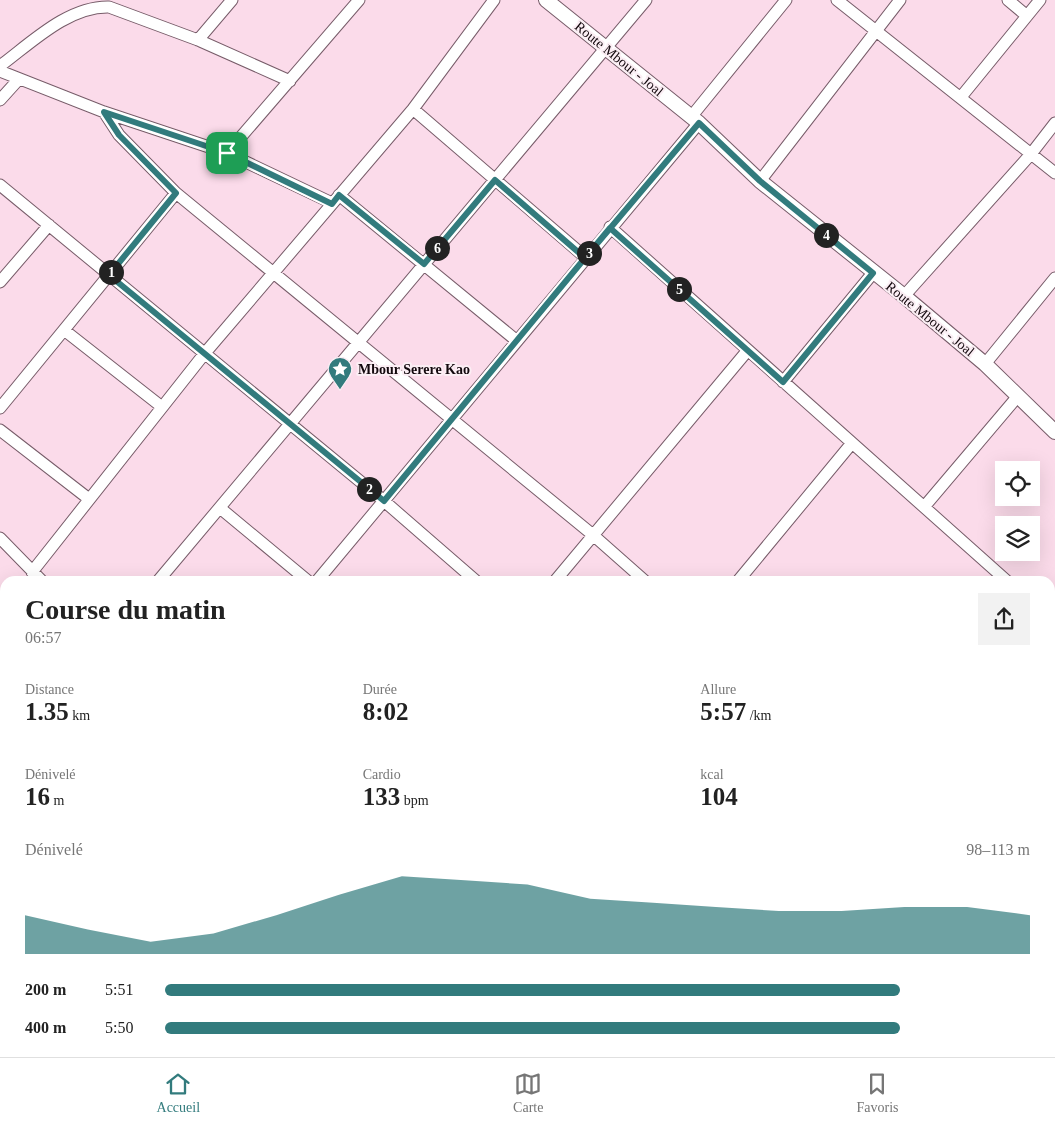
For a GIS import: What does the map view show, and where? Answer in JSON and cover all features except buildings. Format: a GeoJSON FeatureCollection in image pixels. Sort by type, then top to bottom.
{"type":"FeatureCollection","features":[{"type":"Feature","properties":{"kind":"main road","name":"Route Mbour - Joal"},"geometry":{"type":"LineString","coordinates":[[546,0],[695,120],[760,181],[904,296],[985,364],[1055,432]]}},
{"type":"Feature","properties":{"kind":"street"},"geometry":{"type":"LineString","coordinates":[[198,40],[232,0]]}},
{"type":"Feature","properties":{"kind":"street"},"geometry":{"type":"LineString","coordinates":[[227,153],[359,0]]}},
{"type":"Feature","properties":{"kind":"street"},"geometry":{"type":"LineString","coordinates":[[32,572],[272,272],[413,108],[494,0]]}},
{"type":"Feature","properties":{"kind":"street"},"geometry":{"type":"LineString","coordinates":[[162,576],[646,0]]}},
{"type":"Feature","properties":{"kind":"street"},"geometry":{"type":"LineString","coordinates":[[321,576],[610,228],[786,0]]}},
{"type":"Feature","properties":{"kind":"street"},"geometry":{"type":"LineString","coordinates":[[837,0],[876,29],[1055,173]]}},
{"type":"Feature","properties":{"kind":"street"},"geometry":{"type":"LineString","coordinates":[[760,181],[900,0]]}},
{"type":"Feature","properties":{"kind":"street"},"geometry":{"type":"LineString","coordinates":[[1008,0],[1027,16]]}},
{"type":"Feature","properties":{"kind":"street"},"geometry":{"type":"LineString","coordinates":[[961,97],[1040,0]]}},
{"type":"Feature","properties":{"kind":"street"},"geometry":{"type":"LineString","coordinates":[[0,66],[53,27],[94,7],[109,7],[198,40],[290,81]]}},
{"type":"Feature","properties":{"kind":"street"},"geometry":{"type":"LineString","coordinates":[[0,71],[104,112],[227,153],[335,199],[424,264],[517,341]]}},
{"type":"Feature","properties":{"kind":"street"},"geometry":{"type":"LineString","coordinates":[[0,100],[19,79]]}},
{"type":"Feature","properties":{"kind":"street"},"geometry":{"type":"LineString","coordinates":[[413,108],[585,258]]}},
{"type":"Feature","properties":{"kind":"street"},"geometry":{"type":"LineString","coordinates":[[104,112],[119,135],[176,193],[593,535],[639,576]]}},
{"type":"Feature","properties":{"kind":"street"},"geometry":{"type":"LineString","coordinates":[[904,296],[1031,154],[1055,123]]}},
{"type":"Feature","properties":{"kind":"street"},"geometry":{"type":"LineString","coordinates":[[0,185],[384,501],[470,576]]}},
{"type":"Feature","properties":{"kind":"street"},"geometry":{"type":"LineString","coordinates":[[0,408],[176,193]]}},
{"type":"Feature","properties":{"kind":"street"},"geometry":{"type":"LineString","coordinates":[[0,282],[49,226]]}},
{"type":"Feature","properties":{"kind":"street"},"geometry":{"type":"LineString","coordinates":[[610,228],[1001,576]]}},
{"type":"Feature","properties":{"kind":"street"},"geometry":{"type":"LineString","coordinates":[[783,382],[873,273]]}},
{"type":"Feature","properties":{"kind":"street"},"geometry":{"type":"LineString","coordinates":[[985,364],[1055,278]]}},
{"type":"Feature","properties":{"kind":"street"},"geometry":{"type":"LineString","coordinates":[[64,330],[162,408]]}},
{"type":"Feature","properties":{"kind":"street"},"geometry":{"type":"LineString","coordinates":[[559,576],[748,350]]}},
{"type":"Feature","properties":{"kind":"street"},"geometry":{"type":"LineString","coordinates":[[924,507],[1018,396]]}},
{"type":"Feature","properties":{"kind":"street"},"geometry":{"type":"LineString","coordinates":[[0,430],[89,499]]}},
{"type":"Feature","properties":{"kind":"street"},"geometry":{"type":"LineString","coordinates":[[742,576],[852,444]]}},
{"type":"Feature","properties":{"kind":"street"},"geometry":{"type":"LineString","coordinates":[[220,508],[302,576]]}},
{"type":"Feature","properties":{"kind":"street"},"geometry":{"type":"LineString","coordinates":[[0,538],[4,552],[36,576]]}},
{"type":"Feature","properties":{"kind":"place","name":"Mbour Serere Kao"},"geometry":{"type":"Point","coordinates":[340,390]}},
{"type":"Feature","properties":{"kind":"route"},"geometry":{"type":"LineString","coordinates":[[227,153],[104,112],[119,135],[176,193],[109,275],[384,501],[585,258],[610,228],[699,123],[760,181],[873,273],[783,382],[610,228],[585,258],[495,180],[424,264],[339,195],[332,204],[227,153]]}}]}
